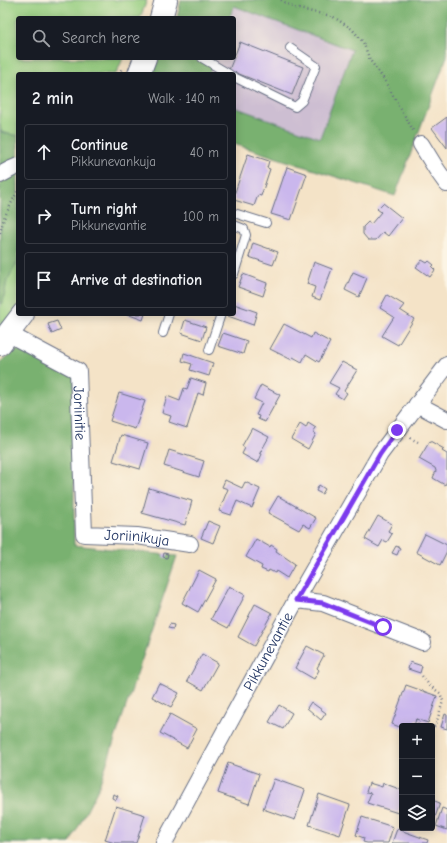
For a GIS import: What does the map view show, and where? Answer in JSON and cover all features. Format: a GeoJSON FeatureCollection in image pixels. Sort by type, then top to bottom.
{"type":"FeatureCollection","features":[{"type":"Feature","properties":{"kind":"street"},"geometry":{"type":"LineString","coordinates":[[162,16],[166,0]]}},
{"type":"Feature","properties":{"kind":"street"},"geometry":{"type":"LineString","coordinates":[[140,72],[144,60]]}},
{"type":"Feature","properties":{"kind":"street"},"geometry":{"type":"LineString","coordinates":[[421,144],[447,184]]}},
{"type":"Feature","properties":{"kind":"street"},"geometry":{"type":"LineString","coordinates":[[0,175],[16,167]]}},
{"type":"Feature","properties":{"kind":"street"},"geometry":{"type":"LineString","coordinates":[[5,338],[22,316]]}},
{"type":"Feature","properties":{"kind":"street","name":"Joriinitie"},"geometry":{"type":"LineString","coordinates":[[5,338],[20,340],[78,371],[84,534]]}},
{"type":"Feature","properties":{"kind":"street","name":"Pikkunevantie"},"geometry":{"type":"LineString","coordinates":[[164,843],[296,600],[380,454],[447,365]]}},
{"type":"Feature","properties":{"kind":"street"},"geometry":{"type":"LineString","coordinates":[[417,404],[447,420]]}},
{"type":"Feature","properties":{"kind":"street","name":"Joriinikuja"},"geometry":{"type":"LineString","coordinates":[[84,534],[137,536],[190,544]]}},
{"type":"Feature","properties":{"kind":"street"},"geometry":{"type":"LineString","coordinates":[[296,600],[323,603],[424,642]]}},
{"type":"Feature","properties":{"kind":"lane"},"geometry":{"type":"LineString","coordinates":[[236,78],[295,107],[302,101],[316,66],[290,48]]}},
{"type":"Feature","properties":{"kind":"lane"},"geometry":{"type":"LineString","coordinates":[[205,60],[226,72]]}},
{"type":"Feature","properties":{"kind":"lane"},"geometry":{"type":"LineString","coordinates":[[236,214],[266,224]]}},
{"type":"Feature","properties":{"kind":"lane"},"geometry":{"type":"LineString","coordinates":[[236,226],[244,230],[246,235],[236,268]]}},
{"type":"Feature","properties":{"kind":"lane"},"geometry":{"type":"LineString","coordinates":[[163,333],[168,316]]}},
{"type":"Feature","properties":{"kind":"lane"},"geometry":{"type":"LineString","coordinates":[[209,350],[220,316]]}},
{"type":"Feature","properties":{"kind":"path"},"geometry":{"type":"LineString","coordinates":[[281,0],[294,8],[332,16],[352,29],[363,42],[370,60],[383,78],[421,144]]}},
{"type":"Feature","properties":{"kind":"path"},"geometry":{"type":"LineString","coordinates":[[0,233],[4,218],[16,194]]}},
{"type":"Feature","properties":{"kind":"path"},"geometry":{"type":"LineString","coordinates":[[408,436],[418,442]]}},
{"type":"Feature","properties":{"kind":"path"},"geometry":{"type":"LineString","coordinates":[[422,676],[430,686],[440,693],[443,701],[435,725]]}},
{"type":"Feature","properties":{"kind":"path"},"geometry":{"type":"LineString","coordinates":[[416,719],[418,723]]}},
{"type":"Feature","properties":{"kind":"shaded area"},"geometry":{"type":"Polygon","coordinates":[[[234,6],[352,50],[320,138],[236,108],[236,72],[210,72],[214,60],[236,60],[236,16],[230,16],[234,6]]]}},
{"type":"Feature","properties":{"kind":"green space"},"geometry":{"type":"Polygon","coordinates":[[[0,0],[147,0],[141,16],[16,16],[16,60],[122,60],[117,72],[16,72],[16,136],[1,132],[0,0]]]}},
{"type":"Feature","properties":{"kind":"green space"},"geometry":{"type":"Polygon","coordinates":[[[181,0],[447,0],[447,56],[395,196],[236,145],[236,108],[320,138],[352,50],[234,6],[230,16],[177,16],[181,0]]]}},
{"type":"Feature","properties":{"kind":"green space"},"geometry":{"type":"Polygon","coordinates":[[[158,60],[214,60],[210,72],[153,72],[158,60]]]}},
{"type":"Feature","properties":{"kind":"green space"},"geometry":{"type":"Polygon","coordinates":[[[0,124],[1,132],[16,136],[16,162],[0,167],[0,124]]]}},
{"type":"Feature","properties":{"kind":"green space"},"geometry":{"type":"Polygon","coordinates":[[[16,172],[16,265],[7,281],[3,302],[0,304],[0,183],[16,172]]]}},
{"type":"Feature","properties":{"kind":"green space"},"geometry":{"type":"Polygon","coordinates":[[[16,185],[16,310],[0,330],[0,204],[16,185]]]}},
{"type":"Feature","properties":{"kind":"green space"},"geometry":{"type":"Polygon","coordinates":[[[17,350],[50,362],[74,374],[74,545],[177,556],[98,789],[70,843],[0,843],[0,362],[17,350]]]}},
{"type":"Feature","properties":{"kind":"building"},"geometry":{"type":"Polygon","coordinates":[[[240,42],[303,67],[292,95],[229,70],[233,60],[236,60],[236,52],[240,42]]]}},
{"type":"Feature","properties":{"kind":"building"},"geometry":{"type":"Polygon","coordinates":[[[447,117],[447,148],[432,128],[447,117]]]}},
{"type":"Feature","properties":{"kind":"building"},"geometry":{"type":"Polygon","coordinates":[[[248,154],[269,161],[267,168],[270,169],[261,196],[258,195],[254,206],[236,201],[236,189],[248,154]]]}},
{"type":"Feature","properties":{"kind":"building"},"geometry":{"type":"Polygon","coordinates":[[[287,167],[307,174],[291,220],[271,214],[287,167]]]}},
{"type":"Feature","properties":{"kind":"building"},"geometry":{"type":"Polygon","coordinates":[[[383,203],[402,218],[388,236],[383,232],[376,240],[368,240],[363,234],[363,227],[368,222],[371,224],[381,212],[377,209],[383,203]]]}},
{"type":"Feature","properties":{"kind":"building"},"geometry":{"type":"Polygon","coordinates":[[[253,243],[278,252],[273,265],[249,257],[253,243]]]}},
{"type":"Feature","properties":{"kind":"building"},"geometry":{"type":"Polygon","coordinates":[[[422,260],[427,263],[429,261],[434,265],[432,267],[435,270],[430,277],[416,267],[422,260]]]}},
{"type":"Feature","properties":{"kind":"building"},"geometry":{"type":"Polygon","coordinates":[[[314,262],[332,269],[320,300],[312,297],[315,287],[307,284],[314,262]]]}},
{"type":"Feature","properties":{"kind":"building"},"geometry":{"type":"Polygon","coordinates":[[[353,272],[367,278],[359,297],[345,290],[353,272]]]}},
{"type":"Feature","properties":{"kind":"building"},"geometry":{"type":"Polygon","coordinates":[[[243,274],[267,283],[263,296],[238,287],[243,274]]]}},
{"type":"Feature","properties":{"kind":"building"},"geometry":{"type":"Polygon","coordinates":[[[387,295],[404,305],[400,310],[414,319],[398,345],[382,336],[394,317],[380,308],[387,295]]]}},
{"type":"Feature","properties":{"kind":"building"},"geometry":{"type":"Polygon","coordinates":[[[236,305],[257,312],[253,325],[228,316],[236,316],[236,305]]]}},
{"type":"Feature","properties":{"kind":"building"},"geometry":{"type":"Polygon","coordinates":[[[132,316],[144,316],[143,320],[132,316]]]}},
{"type":"Feature","properties":{"kind":"building"},"geometry":{"type":"Polygon","coordinates":[[[185,320],[206,327],[202,340],[181,333],[185,320]]]}},
{"type":"Feature","properties":{"kind":"building"},"geometry":{"type":"Polygon","coordinates":[[[57,321],[61,330],[52,334],[48,324],[57,321]]]}},
{"type":"Feature","properties":{"kind":"building"},"geometry":{"type":"Polygon","coordinates":[[[284,324],[311,338],[313,333],[330,342],[319,362],[306,354],[302,362],[293,357],[292,360],[270,349],[284,324]]]}},
{"type":"Feature","properties":{"kind":"building"},"geometry":{"type":"Polygon","coordinates":[[[223,333],[247,341],[243,354],[218,346],[223,333]]]}},
{"type":"Feature","properties":{"kind":"building"},"geometry":{"type":"Polygon","coordinates":[[[184,353],[213,363],[209,376],[190,370],[192,364],[182,361],[184,353]]]}},
{"type":"Feature","properties":{"kind":"building"},"geometry":{"type":"Polygon","coordinates":[[[342,362],[357,370],[344,391],[347,393],[343,399],[335,394],[339,388],[329,383],[342,362]]]}},
{"type":"Feature","properties":{"kind":"building"},"geometry":{"type":"Polygon","coordinates":[[[191,378],[206,383],[203,395],[198,393],[187,428],[169,422],[171,416],[162,413],[167,396],[180,401],[184,388],[187,389],[191,378]]]}},
{"type":"Feature","properties":{"kind":"building"},"geometry":{"type":"Polygon","coordinates":[[[261,385],[280,395],[265,422],[258,419],[259,416],[256,415],[262,403],[254,399],[261,385]]]}},
{"type":"Feature","properties":{"kind":"building"},"geometry":{"type":"Polygon","coordinates":[[[119,393],[145,401],[135,429],[110,421],[119,393]]]}},
{"type":"Feature","properties":{"kind":"building"},"geometry":{"type":"Polygon","coordinates":[[[308,423],[316,428],[313,432],[316,434],[308,449],[291,439],[300,424],[306,428],[308,423]]]}},
{"type":"Feature","properties":{"kind":"building"},"geometry":{"type":"Polygon","coordinates":[[[252,428],[269,437],[260,453],[262,454],[258,463],[242,454],[245,448],[242,446],[252,428]]]}},
{"type":"Feature","properties":{"kind":"building"},"geometry":{"type":"Polygon","coordinates":[[[121,435],[148,443],[140,469],[113,461],[121,435]]]}},
{"type":"Feature","properties":{"kind":"building"},"geometry":{"type":"Polygon","coordinates":[[[430,441],[444,449],[442,451],[447,454],[447,481],[445,485],[433,478],[436,471],[435,468],[419,459],[430,441]]]}},
{"type":"Feature","properties":{"kind":"building"},"geometry":{"type":"Polygon","coordinates":[[[169,450],[204,461],[199,477],[164,466],[169,450]]]}},
{"type":"Feature","properties":{"kind":"building"},"geometry":{"type":"Polygon","coordinates":[[[225,480],[242,488],[245,482],[260,489],[252,508],[237,501],[231,515],[219,511],[228,489],[222,487],[225,480]]]}},
{"type":"Feature","properties":{"kind":"building"},"geometry":{"type":"Polygon","coordinates":[[[319,485],[325,489],[322,494],[316,491],[319,485]]]}},
{"type":"Feature","properties":{"kind":"building"},"geometry":{"type":"Polygon","coordinates":[[[149,488],[192,501],[185,525],[142,513],[149,488]]]}},
{"type":"Feature","properties":{"kind":"building"},"geometry":{"type":"Polygon","coordinates":[[[278,496],[316,518],[310,528],[303,524],[299,530],[268,513],[278,496]]]}},
{"type":"Feature","properties":{"kind":"building"},"geometry":{"type":"Polygon","coordinates":[[[378,516],[392,524],[388,531],[392,534],[387,542],[383,540],[379,547],[365,539],[378,516]]]}},
{"type":"Feature","properties":{"kind":"building"},"geometry":{"type":"Polygon","coordinates":[[[208,521],[220,526],[213,543],[201,538],[208,521]]]}},
{"type":"Feature","properties":{"kind":"building"},"geometry":{"type":"Polygon","coordinates":[[[425,534],[447,545],[447,551],[440,565],[416,552],[425,534]]]}},
{"type":"Feature","properties":{"kind":"building"},"geometry":{"type":"Polygon","coordinates":[[[256,539],[270,547],[271,545],[277,549],[276,551],[295,564],[287,578],[276,571],[275,573],[269,570],[268,572],[261,569],[262,566],[246,557],[256,539]]]}},
{"type":"Feature","properties":{"kind":"building"},"geometry":{"type":"Polygon","coordinates":[[[396,546],[400,548],[397,555],[392,553],[396,546]]]}},
{"type":"Feature","properties":{"kind":"building"},"geometry":{"type":"Polygon","coordinates":[[[164,553],[168,554],[167,558],[163,557],[164,553]]]}},
{"type":"Feature","properties":{"kind":"building"},"geometry":{"type":"Polygon","coordinates":[[[199,570],[216,579],[198,612],[182,603],[199,570]]]}},
{"type":"Feature","properties":{"kind":"building"},"geometry":{"type":"Polygon","coordinates":[[[229,586],[245,595],[228,628],[211,619],[229,586]]]}},
{"type":"Feature","properties":{"kind":"building"},"geometry":{"type":"Polygon","coordinates":[[[255,604],[272,613],[254,646],[238,637],[255,604]]]}},
{"type":"Feature","properties":{"kind":"building"},"geometry":{"type":"Polygon","coordinates":[[[170,624],[174,625],[173,629],[168,628],[170,624]]]}},
{"type":"Feature","properties":{"kind":"building"},"geometry":{"type":"Polygon","coordinates":[[[307,646],[324,655],[317,668],[319,670],[314,679],[295,668],[307,646]]]}},
{"type":"Feature","properties":{"kind":"building"},"geometry":{"type":"Polygon","coordinates":[[[202,654],[218,663],[203,690],[187,681],[202,654]]]}},
{"type":"Feature","properties":{"kind":"building"},"geometry":{"type":"Polygon","coordinates":[[[410,662],[422,666],[420,673],[408,669],[410,662]]]}},
{"type":"Feature","properties":{"kind":"building"},"geometry":{"type":"Polygon","coordinates":[[[159,683],[179,693],[171,707],[152,697],[159,683]]]}},
{"type":"Feature","properties":{"kind":"building"},"geometry":{"type":"Polygon","coordinates":[[[406,685],[437,696],[428,723],[416,719],[415,723],[399,723],[399,727],[392,724],[406,685]]]}},
{"type":"Feature","properties":{"kind":"building"},"geometry":{"type":"Polygon","coordinates":[[[311,702],[326,713],[321,720],[307,708],[311,702]]]}},
{"type":"Feature","properties":{"kind":"building"},"geometry":{"type":"Polygon","coordinates":[[[279,705],[292,713],[283,729],[269,722],[279,705]]]}},
{"type":"Feature","properties":{"kind":"building"},"geometry":{"type":"Polygon","coordinates":[[[170,714],[197,729],[187,748],[160,733],[170,714]]]}},
{"type":"Feature","properties":{"kind":"building"},"geometry":{"type":"Polygon","coordinates":[[[445,714],[447,715],[447,729],[441,727],[445,714]]]}},
{"type":"Feature","properties":{"kind":"building"},"geometry":{"type":"Polygon","coordinates":[[[228,763],[259,774],[249,804],[218,793],[228,763]]]}},
{"type":"Feature","properties":{"kind":"building"},"geometry":{"type":"Polygon","coordinates":[[[274,779],[305,790],[295,820],[263,809],[274,779]]]}},
{"type":"Feature","properties":{"kind":"building"},"geometry":{"type":"Polygon","coordinates":[[[369,783],[382,787],[383,783],[399,789],[398,813],[367,803],[371,793],[366,792],[369,783]]]}},
{"type":"Feature","properties":{"kind":"building"},"geometry":{"type":"Polygon","coordinates":[[[113,794],[118,796],[116,800],[112,798],[113,794]]]}},
{"type":"Feature","properties":{"kind":"building"},"geometry":{"type":"Polygon","coordinates":[[[319,794],[350,805],[340,835],[309,825],[319,794]]]}},
{"type":"Feature","properties":{"kind":"building"},"geometry":{"type":"Polygon","coordinates":[[[435,801],[440,803],[435,817],[435,801]]]}},
{"type":"Feature","properties":{"kind":"building"},"geometry":{"type":"Polygon","coordinates":[[[116,806],[145,815],[136,843],[115,843],[105,840],[116,806]]]}},
{"type":"Feature","properties":{"kind":"building"},"geometry":{"type":"Polygon","coordinates":[[[442,808],[447,810],[447,830],[436,826],[442,808]]]}},
{"type":"Feature","properties":{"kind":"building"},"geometry":{"type":"Polygon","coordinates":[[[362,817],[393,827],[388,843],[363,842],[364,838],[356,835],[362,817]]]}},
{"type":"Feature","properties":{"kind":"building"},"geometry":{"type":"Polygon","coordinates":[[[397,829],[399,831],[428,840],[427,843],[392,843],[397,829]]]}},
{"type":"Feature","properties":{"kind":"route"},"geometry":{"type":"LineString","coordinates":[[383,627],[323,603],[296,600],[380,454],[397,430]]}}]}
